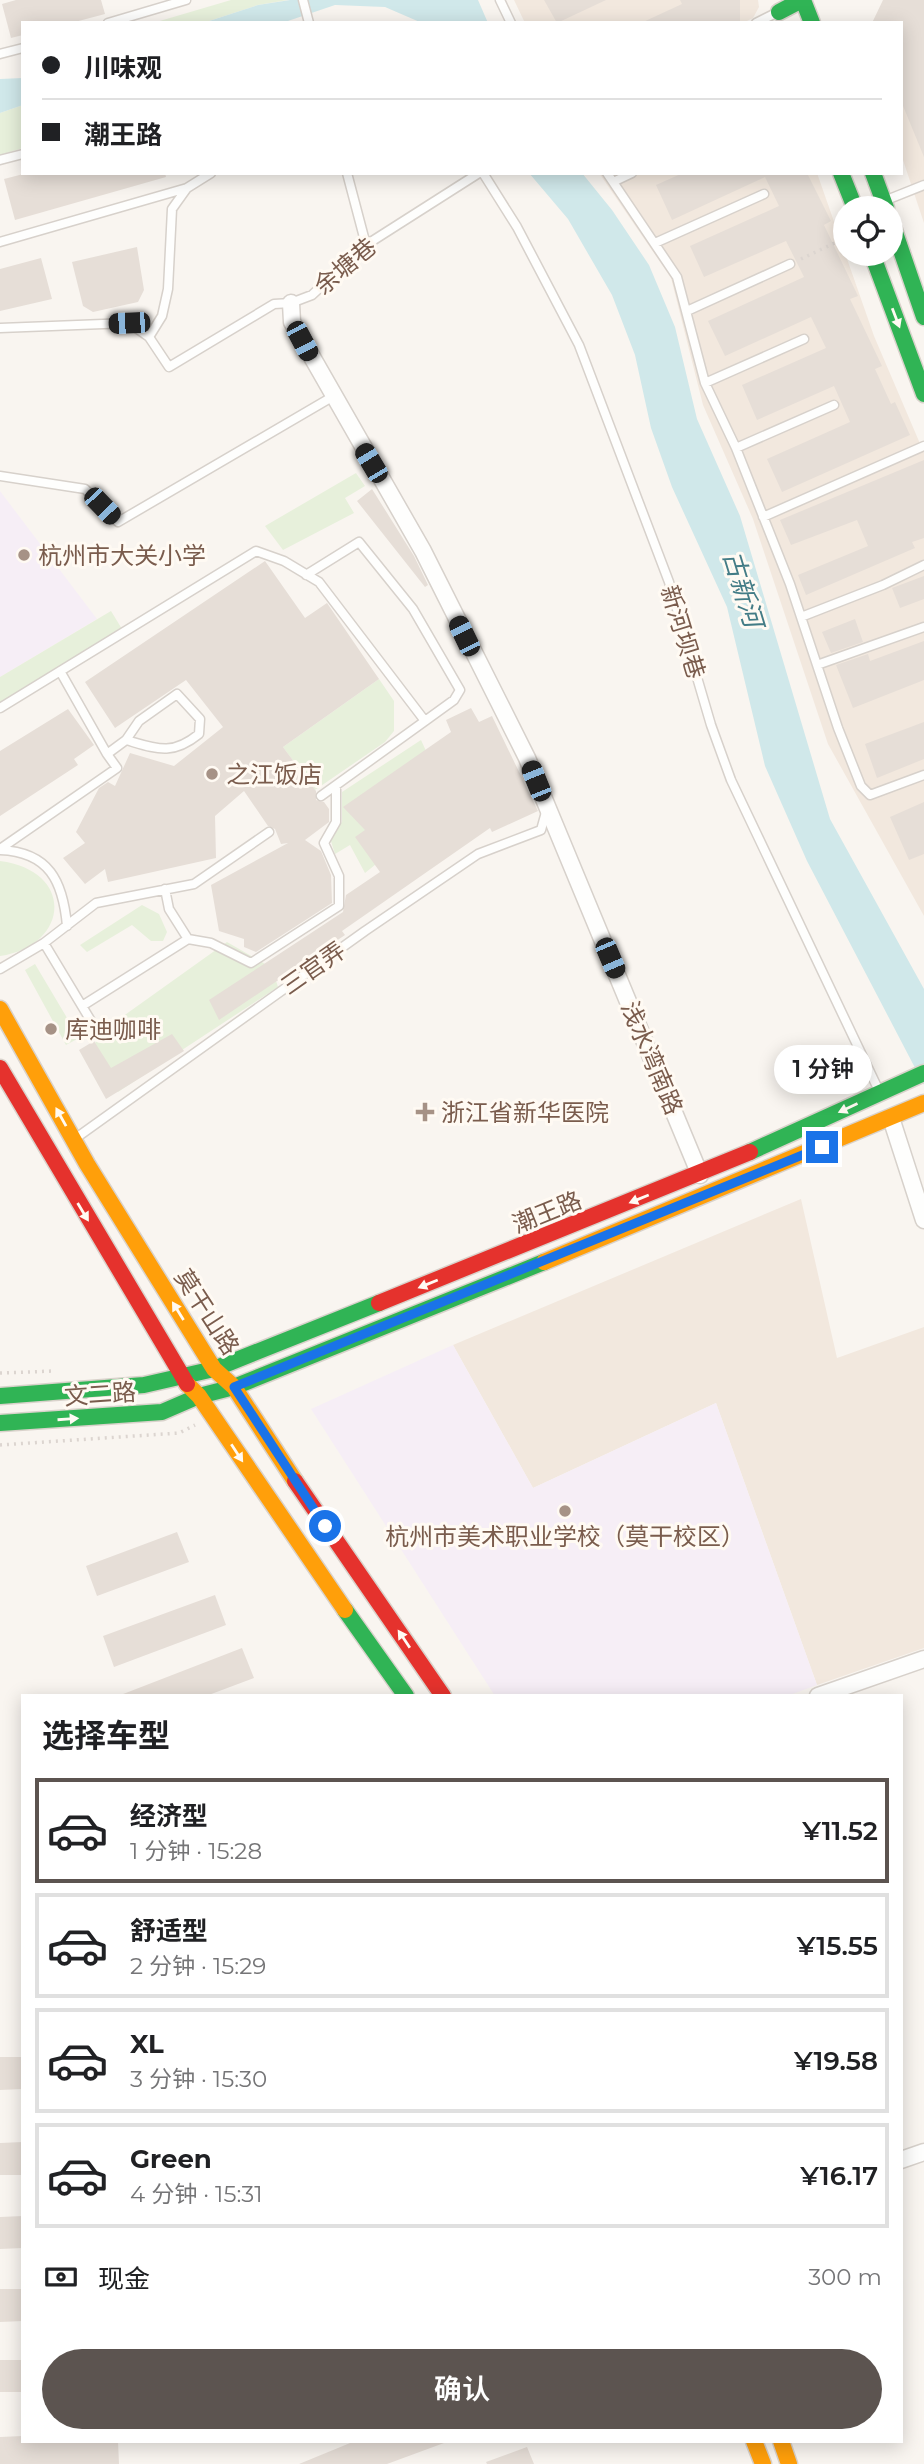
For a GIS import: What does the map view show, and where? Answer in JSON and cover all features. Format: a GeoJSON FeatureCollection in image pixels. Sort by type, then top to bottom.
{"type":"FeatureCollection","features":[{"type":"Feature","properties":{"kind":"main road"},"geometry":{"type":"LineString","coordinates":[[779,11],[803,0],[811,21]]}},
{"type":"Feature","properties":{"kind":"main road"},"geometry":{"type":"LineString","coordinates":[[842,175],[850,196]]}},
{"type":"Feature","properties":{"kind":"main road"},"geometry":{"type":"LineString","coordinates":[[874,175],[882,196]]}},
{"type":"Feature","properties":{"kind":"main road"},"geometry":{"type":"LineString","coordinates":[[903,256],[924,317]]}},
{"type":"Feature","properties":{"kind":"main road"},"geometry":{"type":"LineString","coordinates":[[876,266],[924,394]]}},
{"type":"Feature","properties":{"kind":"main road","name":"莫干山路"},"geometry":{"type":"LineString","coordinates":[[0,1009],[74,1140],[214,1369],[234,1387],[312,1507],[442,1694]]}},
{"type":"Feature","properties":{"kind":"main road"},"geometry":{"type":"LineString","coordinates":[[0,1068],[180,1376],[199,1396],[405,1694]]}},
{"type":"Feature","properties":{"kind":"main road","name":"潮王路"},"geometry":{"type":"LineString","coordinates":[[180,1376],[214,1369],[700,1175],[917,1076]]}},
{"type":"Feature","properties":{"kind":"main road","name":"潮王路"},"geometry":{"type":"LineString","coordinates":[[199,1396],[234,1387],[924,1104]]}},
{"type":"Feature","properties":{"kind":"main road","name":"文二路"},"geometry":{"type":"LineString","coordinates":[[0,1395],[144,1385],[180,1376]]}},
{"type":"Feature","properties":{"kind":"main road","name":"文二路"},"geometry":{"type":"LineString","coordinates":[[0,1423],[162,1412],[199,1396]]}},
{"type":"Feature","properties":{"kind":"main road"},"geometry":{"type":"LineString","coordinates":[[755,2443],[763,2464]]}},
{"type":"Feature","properties":{"kind":"main road"},"geometry":{"type":"LineString","coordinates":[[782,2443],[789,2464]]}},
{"type":"Feature","properties":{"kind":"street","name":"浅水湾南路"},"geometry":{"type":"LineString","coordinates":[[291,303],[292,322],[332,397],[423,551],[527,758],[700,1175]]}},
{"type":"Feature","properties":{"kind":"street"},"geometry":{"type":"LineString","coordinates":[[891,1118],[924,1220]]}},
{"type":"Feature","properties":{"kind":"street"},"geometry":{"type":"LineString","coordinates":[[824,1694],[924,1659]]}},
{"type":"Feature","properties":{"kind":"street"},"geometry":{"type":"LineString","coordinates":[[903,2159],[924,2152]]}},
{"type":"Feature","properties":{"kind":"lane"},"geometry":{"type":"LineString","coordinates":[[115,21],[186,0]]}},
{"type":"Feature","properties":{"kind":"lane"},"geometry":{"type":"LineString","coordinates":[[303,0],[308,21]]}},
{"type":"Feature","properties":{"kind":"lane"},"geometry":{"type":"LineString","coordinates":[[500,0],[510,21]]}},
{"type":"Feature","properties":{"kind":"lane"},"geometry":{"type":"LineString","coordinates":[[760,21],[779,11]]}},
{"type":"Feature","properties":{"kind":"lane"},"geometry":{"type":"LineString","coordinates":[[0,54],[21,49]]}},
{"type":"Feature","properties":{"kind":"lane"},"geometry":{"type":"LineString","coordinates":[[0,160],[21,154]]}},
{"type":"Feature","properties":{"kind":"lane"},"geometry":{"type":"LineString","coordinates":[[0,242],[187,188],[208,175]]}},
{"type":"Feature","properties":{"kind":"lane"},"geometry":{"type":"LineString","coordinates":[[348,175],[366,245]]}},
{"type":"Feature","properties":{"kind":"lane","name":"余塘巷"},"geometry":{"type":"LineString","coordinates":[[149,337],[169,367],[274,304],[291,303],[312,295],[366,245],[478,175]]}},
{"type":"Feature","properties":{"kind":"lane","name":"新河坝巷"},"geometry":{"type":"LineString","coordinates":[[482,175],[517,227],[579,345],[669,582],[711,725],[731,780],[880,1093]]}},
{"type":"Feature","properties":{"kind":"lane"},"geometry":{"type":"LineString","coordinates":[[608,175],[677,276],[705,383],[736,448],[763,517],[801,617],[842,740],[861,786],[870,795],[924,775]]}},
{"type":"Feature","properties":{"kind":"lane"},"geometry":{"type":"LineString","coordinates":[[613,182],[628,175]]}},
{"type":"Feature","properties":{"kind":"lane"},"geometry":{"type":"LineString","coordinates":[[903,196],[924,185]]}},
{"type":"Feature","properties":{"kind":"lane"},"geometry":{"type":"LineString","coordinates":[[0,328],[129,323],[149,337],[162,316],[168,289],[172,209],[187,188]]}},
{"type":"Feature","properties":{"kind":"lane"},"geometry":{"type":"LineString","coordinates":[[655,243],[764,194]]}},
{"type":"Feature","properties":{"kind":"lane"},"geometry":{"type":"LineString","coordinates":[[687,311],[790,264]]}},
{"type":"Feature","properties":{"kind":"lane"},"geometry":{"type":"LineString","coordinates":[[705,383],[804,339]]}},
{"type":"Feature","properties":{"kind":"lane"},"geometry":{"type":"LineString","coordinates":[[0,476],[85,489],[118,522],[332,397]]}},
{"type":"Feature","properties":{"kind":"lane"},"geometry":{"type":"LineString","coordinates":[[736,448],[834,405]]}},
{"type":"Feature","properties":{"kind":"lane"},"geometry":{"type":"LineString","coordinates":[[763,517],[924,446]]}},
{"type":"Feature","properties":{"kind":"lane"},"geometry":{"type":"LineString","coordinates":[[306,575],[359,542],[413,609],[460,690],[454,699],[321,796]]}},
{"type":"Feature","properties":{"kind":"lane"},"geometry":{"type":"LineString","coordinates":[[0,708],[256,551],[319,582],[425,721]]}},
{"type":"Feature","properties":{"kind":"lane"},"geometry":{"type":"LineString","coordinates":[[801,617],[883,585],[924,565]]}},
{"type":"Feature","properties":{"kind":"lane"},"geometry":{"type":"LineString","coordinates":[[817,665],[924,627]]}},
{"type":"Feature","properties":{"kind":"lane"},"geometry":{"type":"LineString","coordinates":[[0,849],[117,768],[60,671]]}},
{"type":"Feature","properties":{"kind":"lane"},"geometry":{"type":"LineString","coordinates":[[107,754],[126,740],[139,721],[177,694],[200,719],[199,734],[187,744],[170,750],[126,740]]}},
{"type":"Feature","properties":{"kind":"lane"},"geometry":{"type":"LineString","coordinates":[[82,1006],[188,939],[211,943],[251,963],[339,906],[339,876],[324,843],[336,822],[336,786]]}},
{"type":"Feature","properties":{"kind":"lane","name":"三官弄"},"geometry":{"type":"LineString","coordinates":[[74,1140],[365,931],[478,854],[541,830],[546,818],[545,804]]}},
{"type":"Feature","properties":{"kind":"lane"},"geometry":{"type":"LineString","coordinates":[[0,969],[44,943],[96,903],[194,884],[269,832]]}},
{"type":"Feature","properties":{"kind":"lane"},"geometry":{"type":"LineString","coordinates":[[0,849],[32,855],[48,868],[65,905],[67,926]]}},
{"type":"Feature","properties":{"kind":"lane"},"geometry":{"type":"LineString","coordinates":[[165,889],[169,909],[188,939]]}},
{"type":"Feature","properties":{"kind":"lane"},"geometry":{"type":"LineString","coordinates":[[44,943],[94,1026]]}},
{"type":"Feature","properties":{"kind":"path"},"geometry":{"type":"LineString","coordinates":[[790,264],[833,244]]}},
{"type":"Feature","properties":{"kind":"path"},"geometry":{"type":"LineString","coordinates":[[0,1373],[67,1370]]}},
{"type":"Feature","properties":{"kind":"shaded area"},"geometry":{"type":"Polygon","coordinates":[[[514,0],[758,0],[759,7],[753,18],[747,21],[524,21],[514,0]]]}},
{"type":"Feature","properties":{"kind":"shaded area"},"geometry":{"type":"Polygon","coordinates":[[[924,73],[924,223],[903,160],[903,80],[924,73]]]}},
{"type":"Feature","properties":{"kind":"shaded area"},"geometry":{"type":"Polygon","coordinates":[[[600,175],[818,175],[833,219],[833,266],[850,266],[874,336],[924,453],[924,916],[828,744],[753,519],[703,405],[671,278],[600,175]]]}},
{"type":"Feature","properties":{"kind":"shaded area","name":"杭州市大关小学"},"geometry":{"type":"Polygon","coordinates":[[[0,491],[97,619],[0,677],[0,491]]]}},
{"type":"Feature","properties":{"kind":"shaded area"},"geometry":{"type":"Polygon","coordinates":[[[801,1199],[837,1358],[924,1327],[924,1648],[817,1685],[716,1403],[533,1488],[453,1345],[801,1199]]]}},
{"type":"Feature","properties":{"kind":"shaded area","name":"杭州市美术职业学校（莫干校区）"},"geometry":{"type":"Polygon","coordinates":[[[453,1345],[533,1488],[716,1403],[817,1685],[792,1694],[494,1694],[311,1409],[453,1345]]]}},
{"type":"Feature","properties":{"kind":"green space"},"geometry":{"type":"Polygon","coordinates":[[[231,0],[288,0],[258,5],[209,21],[160,21],[231,0]]]}},
{"type":"Feature","properties":{"kind":"green space"},"geometry":{"type":"Polygon","coordinates":[[[21,106],[21,149],[0,155],[0,113],[21,106]]]}},
{"type":"Feature","properties":{"kind":"green space"},"geometry":{"type":"Polygon","coordinates":[[[356,473],[365,486],[345,498],[354,513],[283,550],[265,526],[356,473]]]}},
{"type":"Feature","properties":{"kind":"green space"},"geometry":{"type":"Polygon","coordinates":[[[111,611],[122,629],[0,704],[0,677],[111,611]]]}},
{"type":"Feature","properties":{"kind":"green space"},"geometry":{"type":"Polygon","coordinates":[[[379,679],[394,701],[394,731],[385,742],[315,790],[283,747],[379,679]]]}},
{"type":"Feature","properties":{"kind":"green space"},"geometry":{"type":"Polygon","coordinates":[[[421,740],[443,788],[381,860],[365,873],[350,845],[335,854],[329,835],[342,822],[342,792],[421,740]]]}},
{"type":"Feature","properties":{"kind":"green space"},"geometry":{"type":"Polygon","coordinates":[[[0,861],[25,868],[42,879],[52,893],[54,909],[50,924],[40,938],[23,949],[0,956],[0,861]]]}},
{"type":"Feature","properties":{"kind":"green space"},"geometry":{"type":"Polygon","coordinates":[[[142,905],[159,914],[167,932],[163,941],[151,941],[132,925],[87,952],[80,945],[142,905]]]}},
{"type":"Feature","properties":{"kind":"green space"},"geometry":{"type":"Polygon","coordinates":[[[227,942],[272,968],[278,987],[118,1092],[92,1049],[101,1032],[227,942]]]}},
{"type":"Feature","properties":{"kind":"green space"},"geometry":{"type":"Polygon","coordinates":[[[35,964],[79,1038],[66,1045],[25,970],[35,964]]]}},
{"type":"Feature","properties":{"kind":"water"},"geometry":{"type":"Polygon","coordinates":[[[290,0],[478,0],[487,21],[417,21],[385,7],[335,5],[288,21],[209,21],[258,5],[290,0]]]}},
{"type":"Feature","properties":{"kind":"water"},"geometry":{"type":"Polygon","coordinates":[[[21,78],[21,106],[0,113],[0,79],[21,78]]]}},
{"type":"Feature","properties":{"kind":"water","name":"古新河"},"geometry":{"type":"Polygon","coordinates":[[[531,175],[584,175],[612,210],[649,265],[675,327],[697,419],[740,516],[830,819],[924,989],[924,1085],[807,861],[765,766],[727,607],[672,487],[651,428],[635,355],[612,295],[568,219],[531,175]]]}},
{"type":"Feature","properties":{"kind":"building"},"geometry":{"type":"Polygon","coordinates":[[[16,0],[101,0],[105,14],[79,21],[21,21],[21,36],[11,38],[2,4],[16,0]]]}},
{"type":"Feature","properties":{"kind":"building"},"geometry":{"type":"Polygon","coordinates":[[[544,0],[606,0],[561,21],[556,21],[544,0]]]}},
{"type":"Feature","properties":{"kind":"building"},"geometry":{"type":"Polygon","coordinates":[[[680,0],[740,0],[740,21],[645,21],[682,4],[680,0]]]}},
{"type":"Feature","properties":{"kind":"building"},"geometry":{"type":"Polygon","coordinates":[[[883,0],[924,0],[924,157],[903,106],[903,21],[873,21],[883,0]]]}},
{"type":"Feature","properties":{"kind":"building"},"geometry":{"type":"Polygon","coordinates":[[[21,175],[166,177],[15,220],[4,179],[21,175]]]}},
{"type":"Feature","properties":{"kind":"building"},"geometry":{"type":"Polygon","coordinates":[[[678,175],[808,175],[831,221],[824,225],[833,244],[833,266],[844,266],[858,296],[850,299],[882,366],[875,369],[891,404],[895,402],[910,435],[782,492],[767,459],[850,422],[834,386],[757,420],[742,385],[826,348],[811,317],[725,356],[708,321],[804,277],[786,241],[704,277],[690,246],[779,206],[765,177],[672,220],[656,185],[678,175]]]}},
{"type":"Feature","properties":{"kind":"building"},"geometry":{"type":"Polygon","coordinates":[[[137,247],[144,290],[138,302],[93,312],[83,306],[72,262],[137,247]]]}},
{"type":"Feature","properties":{"kind":"building"},"geometry":{"type":"Polygon","coordinates":[[[41,258],[52,299],[0,311],[0,269],[41,258]]]}},
{"type":"Feature","properties":{"kind":"building"},"geometry":{"type":"Polygon","coordinates":[[[924,460],[924,538],[912,542],[915,548],[806,595],[798,575],[868,546],[857,520],[791,545],[780,520],[924,460]]]}},
{"type":"Feature","properties":{"kind":"building"},"geometry":{"type":"Polygon","coordinates":[[[372,489],[414,556],[428,585],[425,587],[357,501],[372,489]]]}},
{"type":"Feature","properties":{"kind":"building","name":"之江饭店"},"geometry":{"type":"Polygon","coordinates":[[[265,561],[305,618],[327,603],[379,679],[283,747],[316,791],[316,800],[324,802],[329,809],[329,822],[305,840],[321,851],[331,875],[332,903],[256,952],[244,947],[244,939],[219,931],[211,885],[288,843],[281,844],[275,829],[268,826],[244,791],[215,816],[216,858],[108,882],[105,869],[85,884],[63,858],[85,843],[76,832],[99,788],[108,782],[115,786],[130,753],[174,766],[223,727],[186,680],[115,728],[85,682],[265,561]]]}},
{"type":"Feature","properties":{"kind":"building"},"geometry":{"type":"Polygon","coordinates":[[[924,576],[924,599],[900,608],[892,588],[924,576]]]}},
{"type":"Feature","properties":{"kind":"building"},"geometry":{"type":"Polygon","coordinates":[[[855,619],[863,642],[831,653],[822,632],[855,619]]]}},
{"type":"Feature","properties":{"kind":"building"},"geometry":{"type":"Polygon","coordinates":[[[924,641],[924,680],[853,708],[836,665],[868,654],[870,661],[924,641]]]}},
{"type":"Feature","properties":{"kind":"building"},"geometry":{"type":"Polygon","coordinates":[[[471,708],[479,722],[492,716],[538,811],[492,832],[490,828],[342,931],[345,935],[219,1020],[209,1000],[343,912],[346,895],[380,872],[355,837],[365,830],[343,807],[451,732],[446,720],[471,708]]]}},
{"type":"Feature","properties":{"kind":"building"},"geometry":{"type":"Polygon","coordinates":[[[68,709],[94,745],[74,759],[78,765],[0,816],[0,751],[68,709]]]}},
{"type":"Feature","properties":{"kind":"building"},"geometry":{"type":"Polygon","coordinates":[[[924,722],[924,759],[877,778],[865,744],[924,722]]]}},
{"type":"Feature","properties":{"kind":"building"},"geometry":{"type":"Polygon","coordinates":[[[924,802],[924,854],[909,860],[890,817],[924,802]]]}},
{"type":"Feature","properties":{"kind":"building"},"geometry":{"type":"Polygon","coordinates":[[[172,1034],[184,1051],[106,1099],[79,1050],[94,1041],[111,1068],[172,1034]]]}},
{"type":"Feature","properties":{"kind":"building"},"geometry":{"type":"Polygon","coordinates":[[[177,1532],[189,1562],[97,1596],[86,1566],[177,1532]]]}},
{"type":"Feature","properties":{"kind":"building"},"geometry":{"type":"Polygon","coordinates":[[[215,1595],[226,1625],[114,1667],[103,1636],[215,1595]]]}},
{"type":"Feature","properties":{"kind":"building"},"geometry":{"type":"Polygon","coordinates":[[[242,1648],[254,1678],[211,1694],[123,1694],[242,1648]]]}},
{"type":"Feature","properties":{"kind":"building"},"geometry":{"type":"Polygon","coordinates":[[[0,2057],[21,2057],[21,2089],[0,2090],[0,2057]]]}},
{"type":"Feature","properties":{"kind":"building"},"geometry":{"type":"Polygon","coordinates":[[[21,2142],[21,2175],[0,2175],[0,2143],[21,2142]]]}},
{"type":"Feature","properties":{"kind":"building"},"geometry":{"type":"Polygon","coordinates":[[[21,2216],[21,2248],[0,2249],[0,2217],[21,2216]]]}},
{"type":"Feature","properties":{"kind":"building"},"geometry":{"type":"Polygon","coordinates":[[[0,2289],[21,2289],[21,2321],[0,2322],[0,2289]]]}},
{"type":"Feature","properties":{"kind":"building"},"geometry":{"type":"Polygon","coordinates":[[[0,2360],[21,2360],[21,2392],[0,2392],[0,2360]]]}},
{"type":"Feature","properties":{"kind":"building"},"geometry":{"type":"Polygon","coordinates":[[[21,2436],[21,2443],[118,2443],[119,2464],[0,2464],[0,2437],[21,2436]]]}},
{"type":"Feature","properties":{"kind":"building"},"geometry":{"type":"Polygon","coordinates":[[[350,2443],[444,2443],[387,2464],[299,2464],[350,2443]]]}},
{"type":"Feature","properties":{"kind":"building"},"geometry":{"type":"Polygon","coordinates":[[[527,2447],[534,2464],[486,2462],[527,2447]]]}},
{"type":"Feature","properties":{"kind":"traffic: fast"},"geometry":{"type":"LineString","coordinates":[[779,12],[802,0]]}},
{"type":"Feature","properties":{"kind":"traffic: fast"},"geometry":{"type":"LineString","coordinates":[[803,0],[811,21]]}},
{"type":"Feature","properties":{"kind":"traffic: fast"},"geometry":{"type":"LineString","coordinates":[[842,175],[850,196]]}},
{"type":"Feature","properties":{"kind":"traffic: fast"},"geometry":{"type":"LineString","coordinates":[[874,175],[882,196]]}},
{"type":"Feature","properties":{"kind":"traffic: fast"},"geometry":{"type":"LineString","coordinates":[[903,256],[924,317]]}},
{"type":"Feature","properties":{"kind":"traffic: fast"},"geometry":{"type":"LineString","coordinates":[[876,266],[924,394]]}},
{"type":"Feature","properties":{"kind":"traffic: fast"},"geometry":{"type":"LineString","coordinates":[[750,1152],[924,1073]]}},
{"type":"Feature","properties":{"kind":"traffic: fast"},"geometry":{"type":"LineString","coordinates":[[0,1423],[162,1412],[199,1396],[234,1387],[544,1262]]}},
{"type":"Feature","properties":{"kind":"traffic: fast"},"geometry":{"type":"LineString","coordinates":[[0,1396],[144,1385],[214,1369],[379,1303]]}},
{"type":"Feature","properties":{"kind":"traffic: fast"},"geometry":{"type":"LineString","coordinates":[[345,1610],[405,1694]]}},
{"type":"Feature","properties":{"kind":"traffic: slow"},"geometry":{"type":"LineString","coordinates":[[0,1009],[87,1164],[214,1369],[234,1387],[295,1481]]}},
{"type":"Feature","properties":{"kind":"traffic: slow"},"geometry":{"type":"LineString","coordinates":[[544,1262],[924,1103]]}},
{"type":"Feature","properties":{"kind":"traffic: slow"},"geometry":{"type":"LineString","coordinates":[[187,1384],[199,1396],[345,1610]]}},
{"type":"Feature","properties":{"kind":"traffic: slow"},"geometry":{"type":"LineString","coordinates":[[755,2443],[763,2464]]}},
{"type":"Feature","properties":{"kind":"traffic: slow"},"geometry":{"type":"LineString","coordinates":[[782,2443],[789,2464]]}},
{"type":"Feature","properties":{"kind":"traffic: jam"},"geometry":{"type":"LineString","coordinates":[[0,1068],[187,1384]]}},
{"type":"Feature","properties":{"kind":"traffic: jam"},"geometry":{"type":"LineString","coordinates":[[379,1303],[750,1152]]}},
{"type":"Feature","properties":{"kind":"traffic: jam"},"geometry":{"type":"LineString","coordinates":[[295,1481],[442,1694]]}},
{"type":"Feature","properties":{"kind":"place","name":"杭州市大关小学"},"geometry":{"type":"Point","coordinates":[24,555]}},
{"type":"Feature","properties":{"kind":"place","name":"之江饭店"},"geometry":{"type":"Point","coordinates":[212,774]}},
{"type":"Feature","properties":{"kind":"place","name":"库迪咖啡"},"geometry":{"type":"Point","coordinates":[51,1029]}},
{"type":"Feature","properties":{"kind":"place","name":"浙江省新华医院"},"geometry":{"type":"Point","coordinates":[425,1112]}},
{"type":"Feature","properties":{"kind":"place","name":"杭州市美术职业学校（莫干校区）"},"geometry":{"type":"Point","coordinates":[565,1511]}},
{"type":"Feature","properties":{"kind":"route"},"geometry":{"type":"LineString","coordinates":[[325,1526],[234,1387],[822,1147]]}}]}
